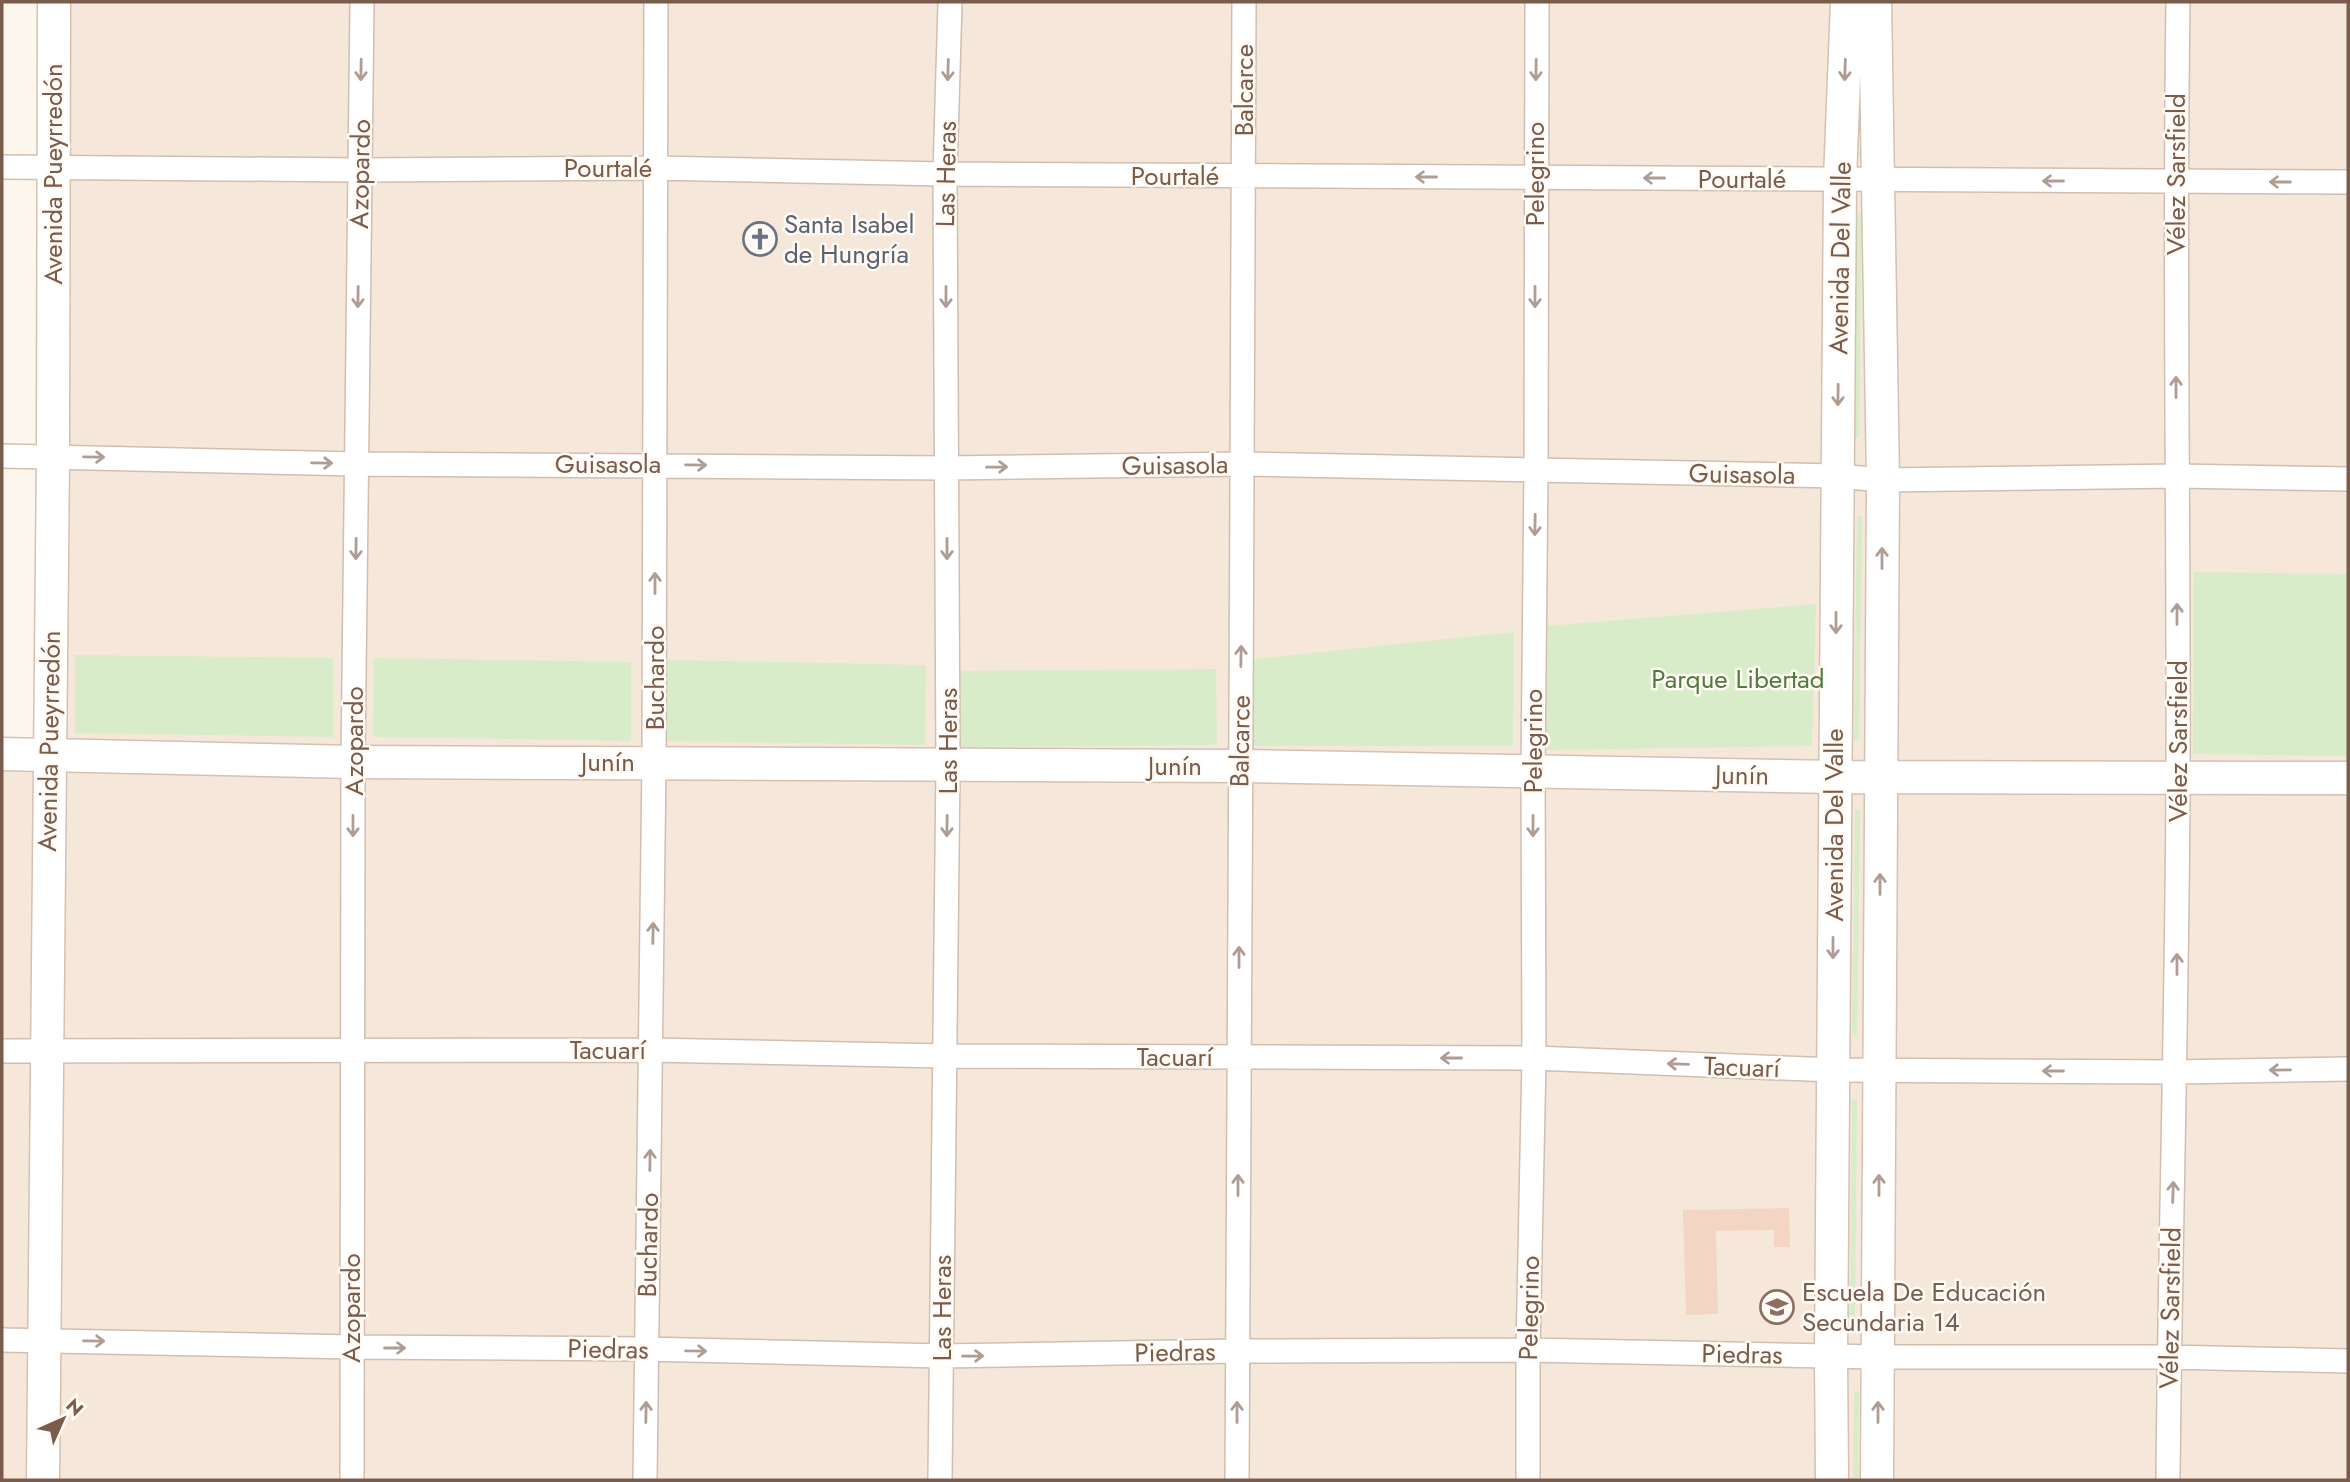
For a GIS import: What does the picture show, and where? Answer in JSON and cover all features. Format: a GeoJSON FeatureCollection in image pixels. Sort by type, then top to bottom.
{"type":"FeatureCollection","features":[{"type":"Feature","properties":{"kind":"main road","name":"Avenida Pueyrredón"},"geometry":{"type":"LineString","coordinates":[[43,1480],[53,456],[54,2]]}},
{"type":"Feature","properties":{"kind":"main road","name":"Avenida Del Valle"},"geometry":{"type":"LineString","coordinates":[[1832,1480],[1840,179],[1847,2]]}},
{"type":"Feature","properties":{"kind":"main road","name":"Avenida Del Valle"},"geometry":{"type":"LineString","coordinates":[[1875,2],[1883,480],[1877,1480]]}},
{"type":"Feature","properties":{"kind":"main road","name":"Junín"},"geometry":{"type":"LineString","coordinates":[[2,754],[353,762],[1240,766],[1835,777],[2348,778]]}},
{"type":"Feature","properties":{"kind":"street","name":"Azopardo"},"geometry":{"type":"LineString","coordinates":[[352,1480],[353,762],[362,2]]}},
{"type":"Feature","properties":{"kind":"street","name":"Buchardo"},"geometry":{"type":"LineString","coordinates":[[645,1480],[652,1050],[656,2]]}},
{"type":"Feature","properties":{"kind":"street","name":"Las Heras"},"geometry":{"type":"LineString","coordinates":[[940,1480],[948,766],[945,174],[950,2]]}},
{"type":"Feature","properties":{"kind":"street","name":"Balcarce"},"geometry":{"type":"LineString","coordinates":[[1237,1480],[1244,464],[1244,2]]}},
{"type":"Feature","properties":{"kind":"street","name":"Pelegrino"},"geometry":{"type":"LineString","coordinates":[[1528,1480],[1534,1058],[1537,2]]}},
{"type":"Feature","properties":{"kind":"street","name":"Vélez Sarsfield"},"geometry":{"type":"LineString","coordinates":[[2168,1480],[2176,1072],[2178,779],[2175,181],[2178,2]]}},
{"type":"Feature","properties":{"kind":"street","name":"Pourtalé"},"geometry":{"type":"LineString","coordinates":[[2,167],[360,170],[655,168],[1244,177],[2348,182]]}},
{"type":"Feature","properties":{"kind":"street","name":"Guisasola"},"geometry":{"type":"LineString","coordinates":[[2,456],[357,464],[947,468],[1244,464],[1837,476],[1883,480],[2177,476],[2348,479]]}},
{"type":"Feature","properties":{"kind":"street","name":"Tacuarí"},"geometry":{"type":"LineString","coordinates":[[2,1051],[652,1050],[944,1056],[1534,1058],[1833,1070],[2176,1072],[2348,1069]]}},
{"type":"Feature","properties":{"kind":"street","name":"Piedras"},"geometry":{"type":"LineString","coordinates":[[2,1340],[942,1356],[1528,1350],[1878,1357],[2169,1357],[2348,1361]]}},
{"type":"Feature","properties":{"kind":"shaded area"},"geometry":{"type":"Polygon","coordinates":[[[54,2],[2348,2],[2348,1480],[2,1480],[2,754],[48,754],[54,2]]]}},
{"type":"Feature","properties":{"kind":"green space"},"geometry":{"type":"Polygon","coordinates":[[[1857,213],[1862,213],[1859,438],[1854,438],[1857,213]]]}},
{"type":"Feature","properties":{"kind":"green space"},"geometry":{"type":"Polygon","coordinates":[[[1857,516],[1862,516],[1859,741],[1854,741],[1857,516]]]}},
{"type":"Feature","properties":{"kind":"green space"},"geometry":{"type":"Polygon","coordinates":[[[2194,572],[2348,574],[2348,756],[2193,754],[2194,572]]]}},
{"type":"Feature","properties":{"kind":"green space","name":"Parque Libertad"},"geometry":{"type":"Polygon","coordinates":[[[1816,604],[1812,746],[1547,750],[1546,626],[1816,604]]]}},
{"type":"Feature","properties":{"kind":"green space"},"geometry":{"type":"Polygon","coordinates":[[[1514,632],[1513,746],[1254,746],[1254,659],[1514,632]]]}},
{"type":"Feature","properties":{"kind":"green space"},"geometry":{"type":"Polygon","coordinates":[[[75,655],[333,658],[333,737],[75,733],[75,655]]]}},
{"type":"Feature","properties":{"kind":"green space"},"geometry":{"type":"Polygon","coordinates":[[[374,658],[631,662],[631,741],[373,737],[374,658]]]}},
{"type":"Feature","properties":{"kind":"green space"},"geometry":{"type":"Polygon","coordinates":[[[667,660],[926,665],[925,745],[666,741],[667,660]]]}},
{"type":"Feature","properties":{"kind":"green space"},"geometry":{"type":"Polygon","coordinates":[[[1216,669],[1217,745],[959,747],[958,671],[1216,669]]]}},
{"type":"Feature","properties":{"kind":"green space"},"geometry":{"type":"Polygon","coordinates":[[[1855,810],[1860,810],[1857,1035],[1852,1035],[1855,810]]]}},
{"type":"Feature","properties":{"kind":"green space"},"geometry":{"type":"Polygon","coordinates":[[[1852,1100],[1857,1100],[1855,1325],[1850,1325],[1852,1100]]]}},
{"type":"Feature","properties":{"kind":"green space"},"geometry":{"type":"Polygon","coordinates":[[[1854,1393],[1859,1393],[1858,1480],[1853,1480],[1854,1393]]]}},
{"type":"Feature","properties":{"kind":"building"},"geometry":{"type":"Polygon","coordinates":[[[1789,1208],[1790,1247],[1774,1247],[1774,1230],[1716,1231],[1718,1314],[1686,1315],[1683,1210],[1789,1208]]]}},
{"type":"Feature","properties":{"kind":"place","name":"Santa Isabel de Hungría"},"geometry":{"type":"Point","coordinates":[760,239]}},
{"type":"Feature","properties":{"kind":"place","name":"Escuela De Educación Secundaria 14"},"geometry":{"type":"Point","coordinates":[1777,1307]}}]}
